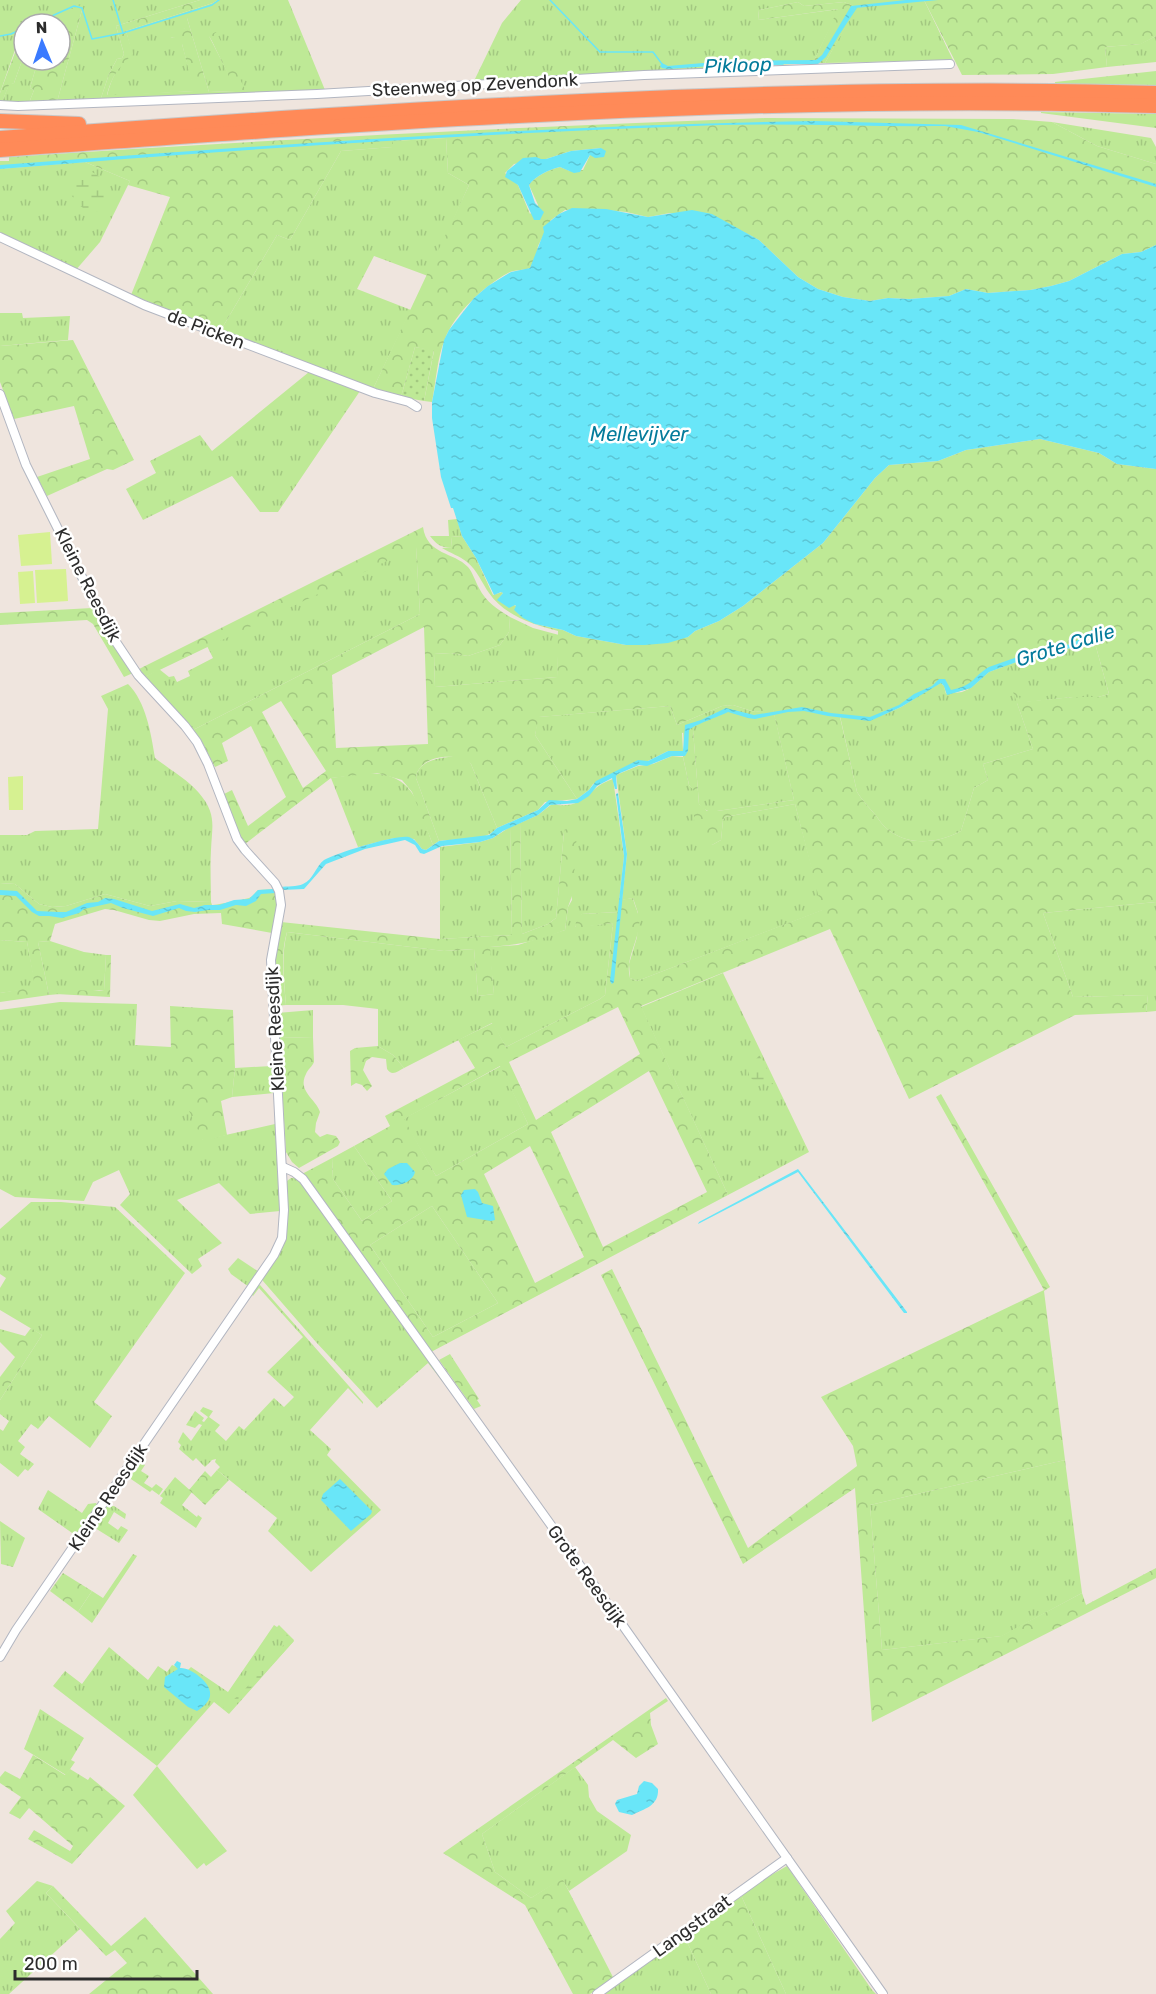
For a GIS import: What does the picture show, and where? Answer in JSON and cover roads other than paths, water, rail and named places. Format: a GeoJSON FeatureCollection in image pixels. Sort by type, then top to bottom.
{"type":"FeatureCollection","features":[{"type":"Feature","properties":{"kind":"highway"},"geometry":{"type":"LineString","coordinates":[[0,138],[443,108],[761,94],[1022,91],[1156,93]]}},
{"type":"Feature","properties":{"kind":"highway"},"geometry":{"type":"LineString","coordinates":[[0,150],[398,123],[725,108],[946,104],[1156,106]]}},
{"type":"Feature","properties":{"kind":"highway"},"geometry":{"type":"LineString","coordinates":[[0,121],[89,124],[108,130]]}},
{"type":"Feature","properties":{"kind":"street","name":"Steenweg op Zevendonk"},"geometry":{"type":"LineString","coordinates":[[0,105],[158,102],[644,75],[950,64]]}},
{"type":"Feature","properties":{"kind":"street","name":"de Picken"},"geometry":{"type":"LineString","coordinates":[[0,237],[144,305],[375,393],[409,402],[417,407]]}},
{"type":"Feature","properties":{"kind":"street","name":"Kleine Reesdijk"},"geometry":{"type":"LineString","coordinates":[[0,394],[26,465],[110,633],[138,675],[185,726],[200,747],[237,839],[275,883],[279,891],[281,905],[271,960],[283,1167],[284,1231],[274,1255],[14,1633],[0,1657]]}},
{"type":"Feature","properties":{"kind":"street","name":"Grote Reesdijk"},"geometry":{"type":"LineString","coordinates":[[283,1167],[303,1179],[883,1994]]}},
{"type":"Feature","properties":{"kind":"street","name":"Langstraat"},"geometry":{"type":"LineString","coordinates":[[597,1994],[787,1858]]}},
{"type":"Feature","properties":{"kind":"water"},"geometry":{"type":"Polygon","coordinates":[[[906,0],[938,0],[855,8],[826,57],[818,64],[739,64],[668,69],[660,66],[662,63],[668,66],[727,61],[816,60],[822,55],[851,6],[906,0]]]}},
{"type":"Feature","properties":{"kind":"water"},"geometry":{"type":"Polygon","coordinates":[[[814,121],[961,125],[1156,184],[1156,187],[978,132],[945,126],[749,125],[541,132],[270,148],[0,169],[0,165],[508,131],[814,121]]]}},
{"type":"Feature","properties":{"kind":"water"},"geometry":{"type":"Polygon","coordinates":[[[601,148],[606,151],[604,157],[595,158],[590,155],[580,172],[574,173],[560,167],[552,169],[543,173],[529,185],[535,203],[544,212],[540,220],[534,220],[518,185],[505,177],[507,171],[523,158],[546,159],[571,151],[601,148]]]}},
{"type":"Feature","properties":{"kind":"water","name":"Mellevijver"},"geometry":{"type":"Polygon","coordinates":[[[572,208],[606,209],[648,217],[692,210],[712,214],[759,240],[798,277],[818,289],[843,297],[870,301],[888,298],[949,296],[966,289],[988,293],[1051,286],[1069,281],[1122,254],[1141,252],[1156,245],[1156,469],[1117,464],[1099,453],[1040,439],[966,450],[938,461],[889,465],[875,478],[823,543],[743,606],[688,637],[668,643],[626,645],[576,636],[563,630],[535,624],[514,610],[515,605],[509,608],[497,600],[503,593],[494,595],[476,558],[462,536],[441,477],[432,418],[432,402],[444,340],[449,330],[474,298],[488,286],[511,272],[530,268],[544,232],[543,227],[559,214],[572,208]]]}},
{"type":"Feature","properties":{"kind":"water"},"geometry":{"type":"Polygon","coordinates":[[[1095,630],[1096,634],[1076,647],[1039,654],[989,672],[971,688],[947,695],[941,683],[901,707],[870,721],[804,711],[755,719],[728,712],[689,730],[688,751],[685,756],[672,756],[647,766],[639,765],[616,776],[617,789],[615,789],[612,778],[597,786],[589,796],[578,803],[550,805],[538,815],[493,838],[480,842],[442,846],[424,854],[420,853],[415,845],[405,840],[365,849],[326,864],[304,889],[282,890],[280,887],[303,884],[324,860],[380,841],[409,837],[426,850],[439,841],[489,835],[497,828],[538,810],[549,800],[577,799],[596,781],[638,760],[648,761],[668,751],[683,751],[685,725],[726,708],[754,715],[802,707],[870,717],[899,705],[914,694],[932,686],[939,679],[945,679],[951,690],[959,688],[989,667],[1040,649],[1072,644],[1095,630]]]}},
{"type":"Feature","properties":{"kind":"water"},"geometry":{"type":"Polygon","coordinates":[[[618,793],[627,854],[612,984],[610,981],[624,856],[616,794],[618,793]]]}},
{"type":"Feature","properties":{"kind":"water"},"geometry":{"type":"Polygon","coordinates":[[[274,889],[275,893],[261,894],[256,901],[246,906],[236,905],[220,910],[195,912],[179,908],[153,916],[111,903],[84,909],[79,913],[62,918],[39,916],[16,896],[0,895],[0,890],[17,891],[37,911],[66,912],[105,898],[152,911],[180,904],[194,908],[219,905],[234,900],[249,899],[258,890],[274,889]]]}},
{"type":"Feature","properties":{"kind":"water"},"geometry":{"type":"Polygon","coordinates":[[[400,1163],[407,1163],[415,1172],[406,1182],[392,1185],[384,1174],[388,1169],[400,1163]]]}},
{"type":"Feature","properties":{"kind":"water"},"geometry":{"type":"Polygon","coordinates":[[[798,1169],[907,1313],[904,1313],[798,1172],[698,1224],[798,1169]]]}},
{"type":"Feature","properties":{"kind":"water"},"geometry":{"type":"Polygon","coordinates":[[[475,1189],[482,1203],[493,1206],[495,1220],[467,1217],[461,1195],[464,1190],[475,1189]]]}},
{"type":"Feature","properties":{"kind":"water"},"geometry":{"type":"Polygon","coordinates":[[[340,1479],[372,1511],[351,1531],[321,1500],[323,1494],[340,1479]]]}},
{"type":"Feature","properties":{"kind":"water"},"geometry":{"type":"Polygon","coordinates":[[[177,1661],[181,1663],[180,1668],[190,1670],[205,1682],[210,1691],[205,1705],[197,1711],[188,1707],[164,1687],[165,1677],[178,1669],[174,1665],[177,1661]]]}},
{"type":"Feature","properties":{"kind":"water"},"geometry":{"type":"Polygon","coordinates":[[[644,1781],[652,1783],[658,1789],[658,1795],[653,1803],[632,1815],[619,1812],[615,1804],[617,1800],[637,1794],[639,1786],[644,1781]]]}},
{"type":"Feature","properties":{"kind":"waterway"},"geometry":{"type":"LineString","coordinates":[[113,0],[123,33]]}},
{"type":"Feature","properties":{"kind":"waterway","name":"Pikloop"},"geometry":{"type":"LineString","coordinates":[[61,12],[74,6],[82,8],[92,39],[123,33],[212,5],[219,0]]}},
{"type":"Feature","properties":{"kind":"waterway","name":"Pikloop"},"geometry":{"type":"LineString","coordinates":[[550,0],[600,52],[653,52],[662,64]]}},
{"type":"Feature","properties":{"kind":"waterway","name":"Pikloop"},"geometry":{"type":"LineString","coordinates":[[840,32],[856,8]]}},
{"type":"Feature","properties":{"kind":"waterway","name":"Pikloop"},"geometry":{"type":"LineString","coordinates":[[0,36],[12,34]]}},
{"type":"Feature","properties":{"kind":"waterway","name":"Pikloop"},"geometry":{"type":"LineString","coordinates":[[716,66],[783,64]]}},
{"type":"Feature","properties":{"kind":"water label","name":"Grote Calie"},"geometry":{"type":"Point","coordinates":[1065,645]}}]}
